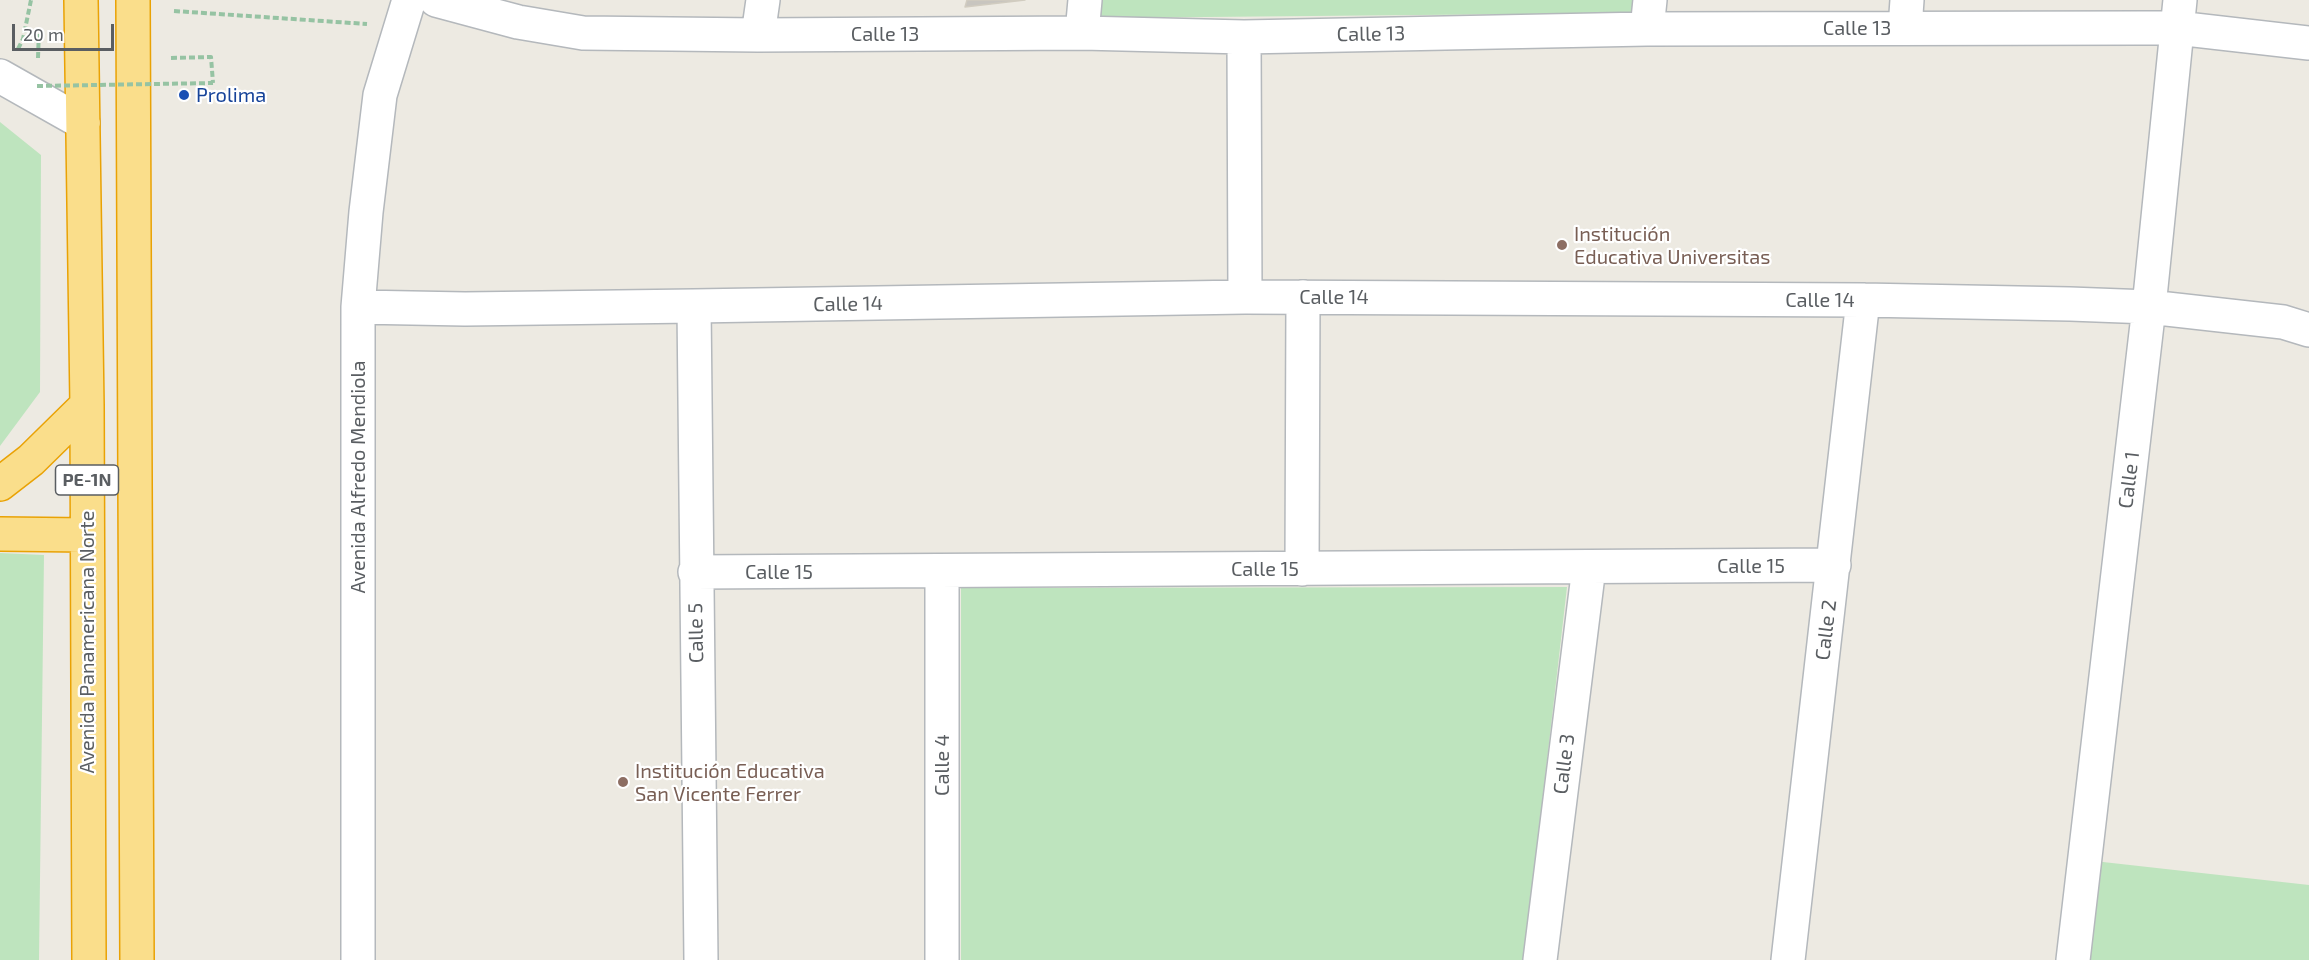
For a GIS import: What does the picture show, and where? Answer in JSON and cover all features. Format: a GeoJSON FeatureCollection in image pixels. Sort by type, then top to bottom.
{"type":"FeatureCollection","features":[{"type":"Feature","properties":{"kind":"highway","name":"Avenida Panamericana Norte"},"geometry":{"type":"LineString","coordinates":[[81,0],[87,405],[88,960]]}},
{"type":"Feature","properties":{"kind":"highway","name":"PE-1N"},"geometry":{"type":"LineString","coordinates":[[133,0],[137,960]]}},
{"type":"Feature","properties":{"kind":"highway"},"geometry":{"type":"LineString","coordinates":[[0,484],[31,460],[87,405]]}},
{"type":"Feature","properties":{"kind":"highway"},"geometry":{"type":"LineString","coordinates":[[0,534],[87,536]]}},
{"type":"Feature","properties":{"kind":"street","name":"Avenida Alfredo Mendiola"},"geometry":{"type":"LineString","coordinates":[[358,960],[358,307],[366,212],[380,95],[409,0]]}},
{"type":"Feature","properties":{"kind":"street","name":"Calle 13"},"geometry":{"type":"LineString","coordinates":[[436,0],[518,22],[584,33],[758,35],[1082,33],[1244,37],[1648,15],[2178,14],[2309,43]]}},
{"type":"Feature","properties":{"kind":"street"},"geometry":{"type":"LineString","coordinates":[[758,35],[763,0]]}},
{"type":"Feature","properties":{"kind":"street"},"geometry":{"type":"LineString","coordinates":[[1082,33],[1085,0]]}},
{"type":"Feature","properties":{"kind":"street","name":"Calle 1"},"geometry":{"type":"LineString","coordinates":[[2073,960],[2149,307],[2178,14]]}},
{"type":"Feature","properties":{"kind":"street"},"geometry":{"type":"LineString","coordinates":[[1244,37],[1245,297]]}},
{"type":"Feature","properties":{"kind":"street"},"geometry":{"type":"LineString","coordinates":[[7,67],[83,123]]}},
{"type":"Feature","properties":{"kind":"street","name":"Calle 14"},"geometry":{"type":"LineString","coordinates":[[358,307],[465,309],[1245,297],[1863,300],[2149,307],[2283,322],[2309,330]]}},
{"type":"Feature","properties":{"kind":"street"},"geometry":{"type":"LineString","coordinates":[[1302,569],[1303,297]]}},
{"type":"Feature","properties":{"kind":"street","name":"Calle 2"},"geometry":{"type":"LineString","coordinates":[[1788,960],[1863,300]]}},
{"type":"Feature","properties":{"kind":"street","name":"Calle 5"},"geometry":{"type":"LineString","coordinates":[[694,306],[695,572],[701,960]]}},
{"type":"Feature","properties":{"kind":"street","name":"Calle 15"},"geometry":{"type":"LineString","coordinates":[[695,572],[1834,565]]}},
{"type":"Feature","properties":{"kind":"street","name":"Calle 3"},"geometry":{"type":"LineString","coordinates":[[1540,960],[1589,567]]}},
{"type":"Feature","properties":{"kind":"street","name":"Calle 4"},"geometry":{"type":"LineString","coordinates":[[942,571],[942,960]]}},
{"type":"Feature","properties":{"kind":"path"},"geometry":{"type":"LineString","coordinates":[[7,67],[23,39],[31,0],[33,0]]}},
{"type":"Feature","properties":{"kind":"path"},"geometry":{"type":"LineString","coordinates":[[174,12],[370,24]]}},
{"type":"Feature","properties":{"kind":"path"},"geometry":{"type":"LineString","coordinates":[[37,86],[213,83],[212,57],[171,58]]}},
{"type":"Feature","properties":{"kind":"green space"},"geometry":{"type":"Polygon","coordinates":[[[1101,0],[1633,0],[1631,13],[1099,18],[1101,0]]]}},
{"type":"Feature","properties":{"kind":"green space"},"geometry":{"type":"Polygon","coordinates":[[[0,122],[41,155],[40,392],[0,446],[0,122]]]}},
{"type":"Feature","properties":{"kind":"green space"},"geometry":{"type":"Polygon","coordinates":[[[0,553],[44,555],[39,960],[0,960],[0,553]]]}},
{"type":"Feature","properties":{"kind":"green space"},"geometry":{"type":"Polygon","coordinates":[[[1567,587],[1524,960],[961,960],[961,588],[1567,587]]]}},
{"type":"Feature","properties":{"kind":"green space"},"geometry":{"type":"Polygon","coordinates":[[[2094,861],[2309,885],[2309,960],[2081,960],[2094,861]]]}},
{"type":"Feature","properties":{"kind":"building"},"geometry":{"type":"Polygon","coordinates":[[[967,0],[1025,0],[965,7],[967,0]]]}},
{"type":"Feature","properties":{"kind":"place","name":"Prolima"},"geometry":{"type":"Point","coordinates":[184,95]}},
{"type":"Feature","properties":{"kind":"place","name":"Institución Educativa Universitas"},"geometry":{"type":"Point","coordinates":[1562,245]}},
{"type":"Feature","properties":{"kind":"place","name":"Institución Educativa San Vicente Ferrer"},"geometry":{"type":"Point","coordinates":[623,782]}}]}
